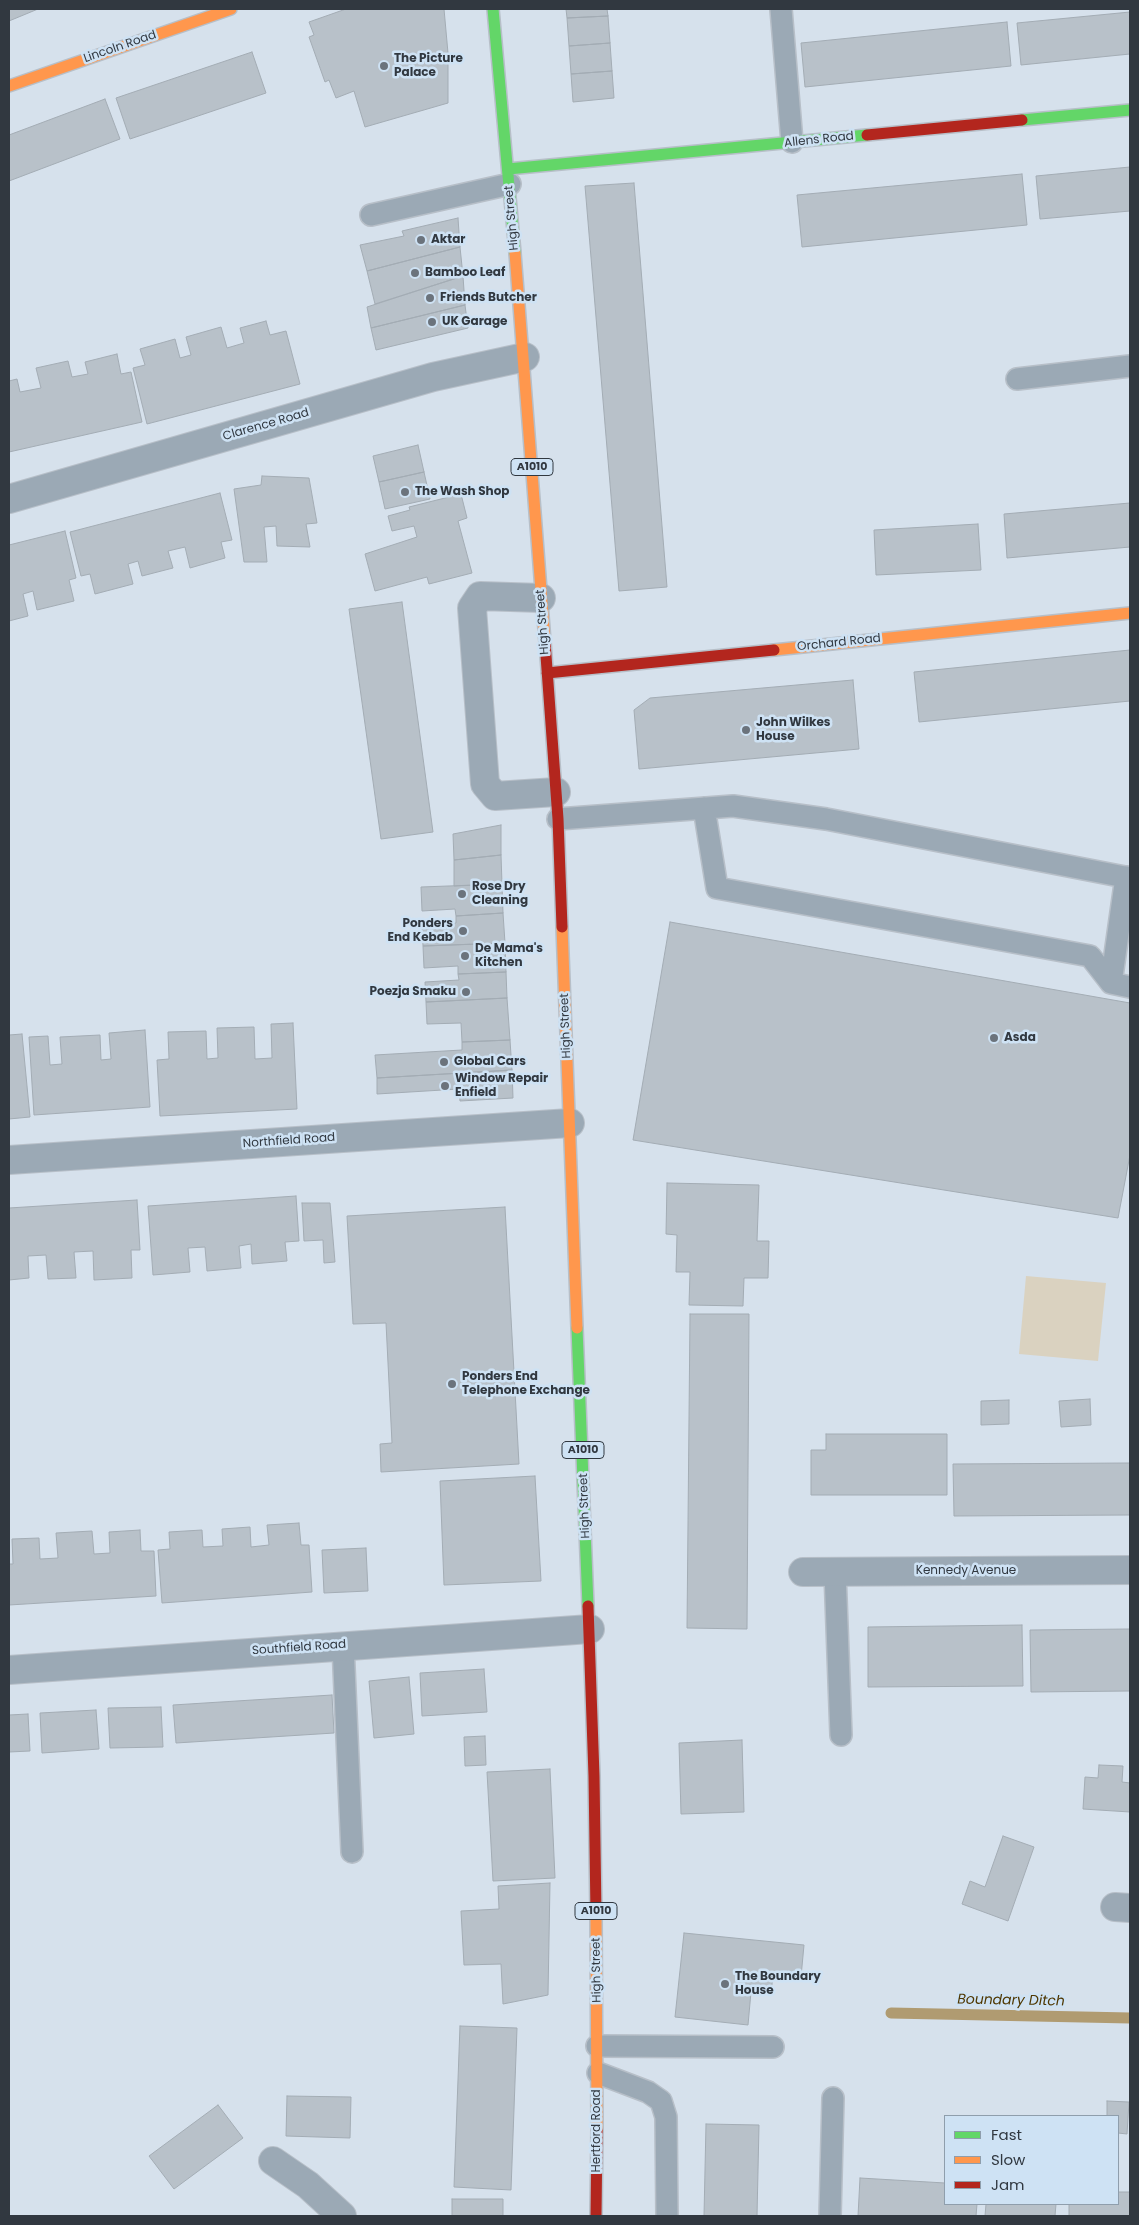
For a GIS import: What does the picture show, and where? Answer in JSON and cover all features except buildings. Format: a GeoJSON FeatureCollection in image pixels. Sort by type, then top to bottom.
{"type":"FeatureCollection","features":[{"type":"Feature","properties":{"kind":"main road","name":"Lincoln Road"},"geometry":{"type":"LineString","coordinates":[[9,86],[231,9]]}},
{"type":"Feature","properties":{"kind":"main road","name":"High Street"},"geometry":{"type":"LineString","coordinates":[[493,9],[524,357],[558,819],[590,1629],[598,2046]]}},
{"type":"Feature","properties":{"kind":"main road","name":"Allens Road"},"geometry":{"type":"LineString","coordinates":[[509,176],[792,142],[1130,110]]}},
{"type":"Feature","properties":{"kind":"main road","name":"Orchard Road"},"geometry":{"type":"LineString","coordinates":[[547,673],[1130,613]]}},
{"type":"Feature","properties":{"kind":"main road","name":"Hertford Road"},"geometry":{"type":"LineString","coordinates":[[596,2216],[598,2046]]}},
{"type":"Feature","properties":{"kind":"street","name":"Clarence Road"},"geometry":{"type":"LineString","coordinates":[[9,499],[433,377],[524,357]]}},
{"type":"Feature","properties":{"kind":"street"},"geometry":{"type":"LineString","coordinates":[[542,598],[480,596],[472,608],[485,784],[495,796],[556,792]]}},
{"type":"Feature","properties":{"kind":"street","name":"Northfield Road"},"geometry":{"type":"LineString","coordinates":[[9,1160],[570,1123]]}},
{"type":"Feature","properties":{"kind":"street","name":"Kennedy Avenue"},"geometry":{"type":"LineString","coordinates":[[802,1572],[1130,1570]]}},
{"type":"Feature","properties":{"kind":"street","name":"Southfield Road"},"geometry":{"type":"LineString","coordinates":[[9,1670],[590,1629]]}},
{"type":"Feature","properties":{"kind":"street"},"geometry":{"type":"LineString","coordinates":[[273,2161],[308,2185],[342,2216]]}},
{"type":"Feature","properties":{"kind":"lane"},"geometry":{"type":"LineString","coordinates":[[782,9],[792,142]]}},
{"type":"Feature","properties":{"kind":"lane"},"geometry":{"type":"LineString","coordinates":[[371,215],[509,176]]}},
{"type":"Feature","properties":{"kind":"lane"},"geometry":{"type":"LineString","coordinates":[[1017,379],[1130,366]]}},
{"type":"Feature","properties":{"kind":"lane"},"geometry":{"type":"LineString","coordinates":[[558,819],[733,806],[826,818],[1128,878],[1120,985]]}},
{"type":"Feature","properties":{"kind":"lane"},"geometry":{"type":"LineString","coordinates":[[704,808],[717,888],[1090,956],[1120,985]]}},
{"type":"Feature","properties":{"kind":"lane"},"geometry":{"type":"LineString","coordinates":[[836,1572],[842,1735]]}},
{"type":"Feature","properties":{"kind":"lane"},"geometry":{"type":"LineString","coordinates":[[342,1645],[352,1852]]}},
{"type":"Feature","properties":{"kind":"lane"},"geometry":{"type":"LineString","coordinates":[[598,2046],[773,2047]]}},
{"type":"Feature","properties":{"kind":"lane"},"geometry":{"type":"LineString","coordinates":[[598,2073],[648,2092],[661,2100],[666,2117],[667,2216]]}},
{"type":"Feature","properties":{"kind":"lane"},"geometry":{"type":"LineString","coordinates":[[830,2216],[833,2098]]}},
{"type":"Feature","properties":{"kind":"shaded area"},"geometry":{"type":"Polygon","coordinates":[[[1026,1276],[1106,1283],[1098,1361],[1019,1354],[1026,1276]]]}},
{"type":"Feature","properties":{"kind":"waterway","name":"Boundary Ditch"},"geometry":{"type":"LineString","coordinates":[[891,2013],[1130,2018]]}},
{"type":"Feature","properties":{"kind":"traffic: fast"},"geometry":{"type":"LineString","coordinates":[[493,9],[515,253]]}},
{"type":"Feature","properties":{"kind":"traffic: fast"},"geometry":{"type":"LineString","coordinates":[[1022,120],[1130,110]]}},
{"type":"Feature","properties":{"kind":"traffic: fast"},"geometry":{"type":"LineString","coordinates":[[508,169],[867,135]]}},
{"type":"Feature","properties":{"kind":"traffic: fast"},"geometry":{"type":"LineString","coordinates":[[577,1328],[588,1606]]}},
{"type":"Feature","properties":{"kind":"traffic: slow"},"geometry":{"type":"LineString","coordinates":[[9,86],[231,9]]}},
{"type":"Feature","properties":{"kind":"traffic: slow"},"geometry":{"type":"LineString","coordinates":[[515,253],[545,642]]}},
{"type":"Feature","properties":{"kind":"traffic: slow"},"geometry":{"type":"LineString","coordinates":[[774,650],[1130,613]]}},
{"type":"Feature","properties":{"kind":"traffic: slow"},"geometry":{"type":"LineString","coordinates":[[562,927],[577,1328]]}},
{"type":"Feature","properties":{"kind":"traffic: slow"},"geometry":{"type":"LineString","coordinates":[[596,1914],[597,2130]]}},
{"type":"Feature","properties":{"kind":"traffic: jam"},"geometry":{"type":"LineString","coordinates":[[867,135],[1022,120]]}},
{"type":"Feature","properties":{"kind":"traffic: jam"},"geometry":{"type":"LineString","coordinates":[[545,642],[558,819],[562,927]]}},
{"type":"Feature","properties":{"kind":"traffic: jam"},"geometry":{"type":"LineString","coordinates":[[547,673],[774,650]]}},
{"type":"Feature","properties":{"kind":"traffic: jam"},"geometry":{"type":"LineString","coordinates":[[588,1606],[594,1776],[596,1914]]}},
{"type":"Feature","properties":{"kind":"traffic: jam"},"geometry":{"type":"LineString","coordinates":[[596,2216],[597,2130]]}},
{"type":"Feature","properties":{"kind":"place","name":"The Picture Palace"},"geometry":{"type":"Point","coordinates":[384,66]}},
{"type":"Feature","properties":{"kind":"place","name":"Aktar"},"geometry":{"type":"Point","coordinates":[421,240]}},
{"type":"Feature","properties":{"kind":"place","name":"Bamboo Leaf"},"geometry":{"type":"Point","coordinates":[415,273]}},
{"type":"Feature","properties":{"kind":"place","name":"Friends Butcher"},"geometry":{"type":"Point","coordinates":[430,298]}},
{"type":"Feature","properties":{"kind":"place","name":"UK Garage"},"geometry":{"type":"Point","coordinates":[432,322]}},
{"type":"Feature","properties":{"kind":"place","name":"The Wash Shop"},"geometry":{"type":"Point","coordinates":[405,492]}},
{"type":"Feature","properties":{"kind":"place","name":"John Wilkes House"},"geometry":{"type":"Point","coordinates":[746,730]}},
{"type":"Feature","properties":{"kind":"place","name":"Rose Dry Cleaning"},"geometry":{"type":"Point","coordinates":[462,894]}},
{"type":"Feature","properties":{"kind":"place","name":"Ponders End Kebab"},"geometry":{"type":"Point","coordinates":[463,931]}},
{"type":"Feature","properties":{"kind":"place","name":"De Mama's Kitchen"},"geometry":{"type":"Point","coordinates":[465,956]}},
{"type":"Feature","properties":{"kind":"place","name":"Poezja Smaku"},"geometry":{"type":"Point","coordinates":[466,992]}},
{"type":"Feature","properties":{"kind":"place","name":"Asda"},"geometry":{"type":"Point","coordinates":[994,1038]}},
{"type":"Feature","properties":{"kind":"place","name":"Global Cars"},"geometry":{"type":"Point","coordinates":[444,1062]}},
{"type":"Feature","properties":{"kind":"place","name":"Window Repair Enfield"},"geometry":{"type":"Point","coordinates":[445,1086]}},
{"type":"Feature","properties":{"kind":"place","name":"Ponders End Telephone Exchange"},"geometry":{"type":"Point","coordinates":[452,1384]}},
{"type":"Feature","properties":{"kind":"place","name":"The Boundary House"},"geometry":{"type":"Point","coordinates":[725,1984]}}]}
